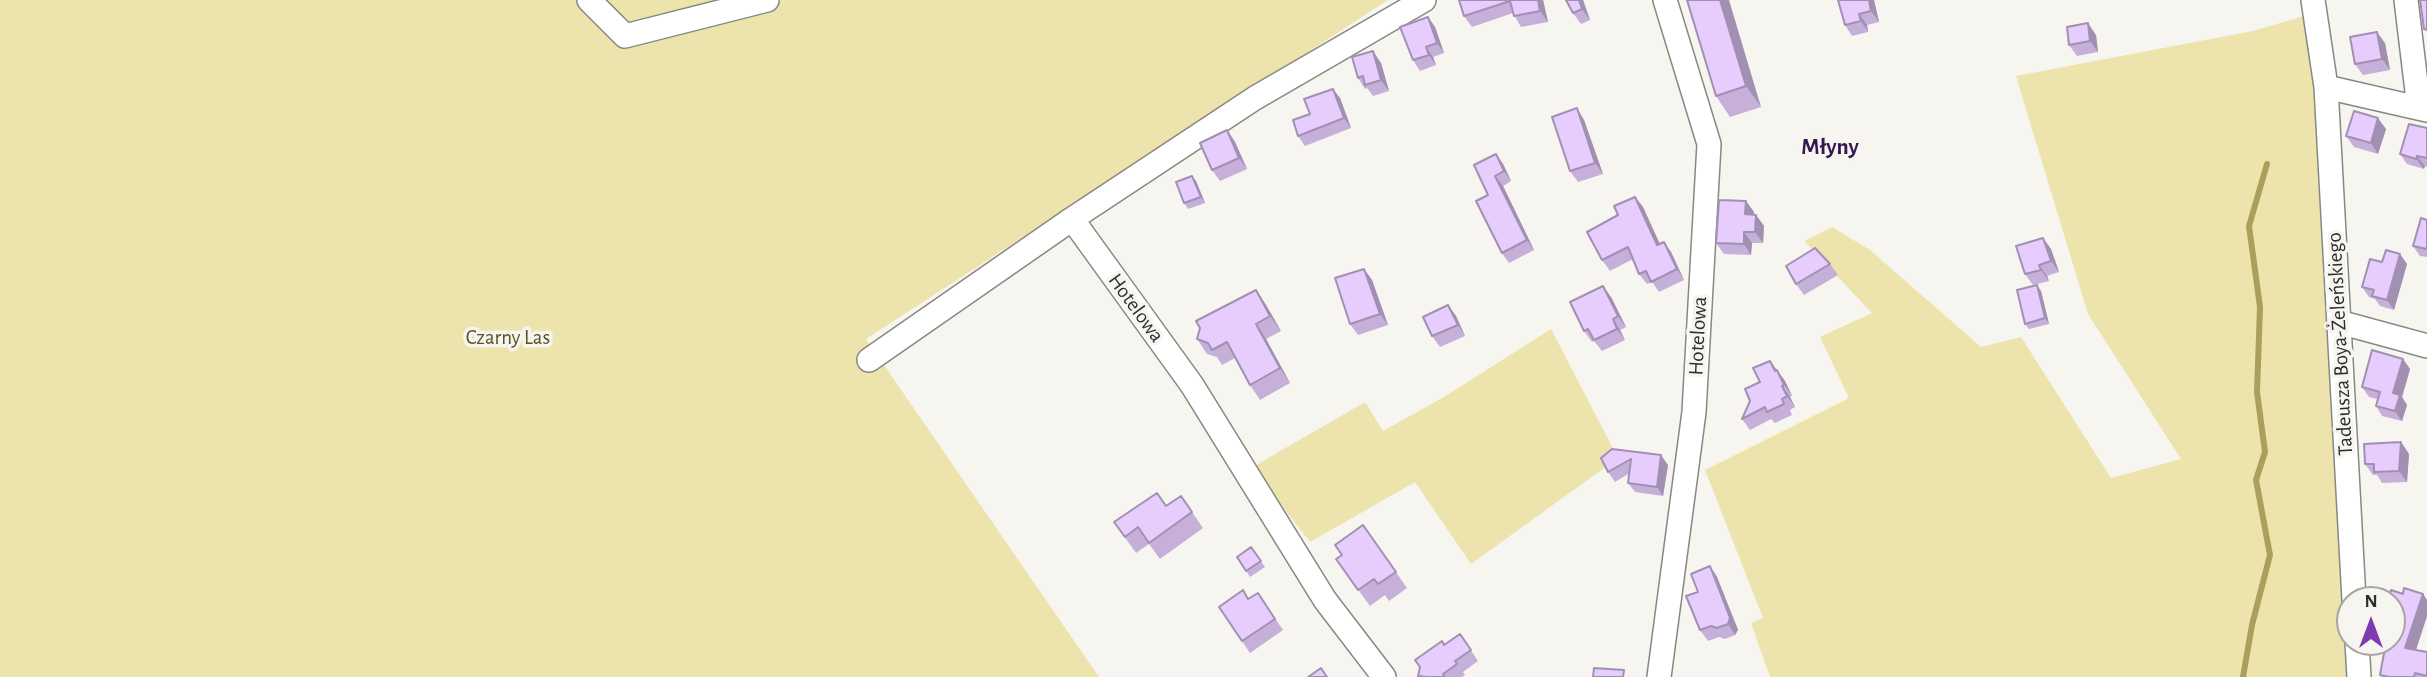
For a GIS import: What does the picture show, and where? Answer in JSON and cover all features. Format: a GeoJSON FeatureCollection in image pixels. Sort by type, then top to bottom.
{"type":"FeatureCollection","features":[{"type":"Feature","properties":{"kind":"street"},"geometry":{"type":"LineString","coordinates":[[589,0],[625,36],[767,0]]}},
{"type":"Feature","properties":{"kind":"street"},"geometry":{"type":"LineString","coordinates":[[869,360],[1072,219],[1255,98],[1424,0]]}},
{"type":"Feature","properties":{"kind":"street","name":"Hotelowa"},"geometry":{"type":"LineString","coordinates":[[1659,677],[1694,412],[1709,144],[1665,0]]}},
{"type":"Feature","properties":{"kind":"street","name":"Tadeusza Boya-Żeleńskiego"},"geometry":{"type":"LineString","coordinates":[[2313,0],[2326,87],[2353,586]]}},
{"type":"Feature","properties":{"kind":"street"},"geometry":{"type":"LineString","coordinates":[[2326,87],[2423,109],[2406,0]]}},
{"type":"Feature","properties":{"kind":"street","name":"Hotelowa"},"geometry":{"type":"LineString","coordinates":[[1072,219],[1192,385],[1325,600],[1384,677]]}},
{"type":"Feature","properties":{"kind":"street"},"geometry":{"type":"LineString","coordinates":[[2339,322],[2427,346]]}},
{"type":"Feature","properties":{"kind":"street"},"geometry":{"type":"LineString","coordinates":[[2358,656],[2359,677]]}},
{"type":"Feature","properties":{"kind":"green space","name":"Czarny Las"},"geometry":{"type":"Polygon","coordinates":[[[0,0],[1388,0],[866,339],[1099,677],[0,677],[0,0]]]}},
{"type":"Feature","properties":{"kind":"green space"},"geometry":{"type":"Polygon","coordinates":[[[2304,16],[2315,90],[2342,586],[2336,586],[2336,656],[2346,656],[2347,677],[1770,677],[1751,623],[1763,618],[1705,470],[1849,398],[1820,337],[1872,313],[1804,241],[1832,227],[1870,250],[1981,347],[2021,337],[2111,478],[2181,459],[2088,314],[2016,76],[2253,31],[2304,16]]]}},
{"type":"Feature","properties":{"kind":"green space"},"geometry":{"type":"Polygon","coordinates":[[[1551,329],[1618,458],[1471,564],[1415,482],[1310,542],[1253,469],[1365,402],[1383,431],[1444,397],[1551,329]]]}},
{"type":"Feature","properties":{"kind":"building"},"geometry":{"type":"Polygon","coordinates":[[[1459,0],[1538,0],[1540,11],[1514,16],[1510,1],[1464,16],[1459,0]]]}},
{"type":"Feature","properties":{"kind":"building"},"geometry":{"type":"Polygon","coordinates":[[[1566,0],[1579,0],[1582,9],[1573,13],[1566,0]]]}},
{"type":"Feature","properties":{"kind":"building"},"geometry":{"type":"Polygon","coordinates":[[[1687,0],[1720,0],[1746,86],[1716,96],[1687,0]]]}},
{"type":"Feature","properties":{"kind":"building"},"geometry":{"type":"Polygon","coordinates":[[[1838,0],[1869,0],[1871,11],[1859,14],[1861,21],[1845,25],[1838,0]]]}},
{"type":"Feature","properties":{"kind":"building"},"geometry":{"type":"Polygon","coordinates":[[[2420,0],[2427,0],[2427,30],[2424,29],[2420,0]]]}},
{"type":"Feature","properties":{"kind":"building"},"geometry":{"type":"Polygon","coordinates":[[[1428,17],[1437,43],[1426,47],[1429,55],[1413,60],[1400,27],[1428,17]]]}},
{"type":"Feature","properties":{"kind":"building"},"geometry":{"type":"Polygon","coordinates":[[[2088,23],[2090,41],[2069,45],[2067,27],[2088,23]]]}},
{"type":"Feature","properties":{"kind":"building"},"geometry":{"type":"Polygon","coordinates":[[[2377,32],[2382,59],[2355,64],[2350,37],[2377,32]]]}},
{"type":"Feature","properties":{"kind":"building"},"geometry":{"type":"Polygon","coordinates":[[[1373,51],[1381,80],[1365,85],[1363,76],[1358,78],[1352,57],[1373,51]]]}},
{"type":"Feature","properties":{"kind":"building"},"geometry":{"type":"Polygon","coordinates":[[[1333,89],[1344,118],[1298,136],[1293,120],[1310,114],[1304,99],[1333,89]]]}},
{"type":"Feature","properties":{"kind":"building"},"geometry":{"type":"Polygon","coordinates":[[[1577,108],[1595,163],[1570,171],[1552,117],[1577,108]]]}},
{"type":"Feature","properties":{"kind":"building"},"geometry":{"type":"Polygon","coordinates":[[[2354,111],[2378,118],[2371,143],[2346,136],[2354,111]]]}},
{"type":"Feature","properties":{"kind":"building"},"geometry":{"type":"Polygon","coordinates":[[[2409,124],[2427,128],[2427,158],[2417,156],[2416,159],[2400,154],[2409,124]]]}},
{"type":"Feature","properties":{"kind":"building"},"geometry":{"type":"Polygon","coordinates":[[[1227,130],[1239,158],[1212,170],[1200,143],[1227,130]]]}},
{"type":"Feature","properties":{"kind":"building"},"geometry":{"type":"Polygon","coordinates":[[[1496,154],[1504,171],[1495,176],[1527,240],[1502,253],[1476,201],[1488,195],[1474,165],[1496,154]]]}},
{"type":"Feature","properties":{"kind":"building"},"geometry":{"type":"Polygon","coordinates":[[[1192,176],[1201,197],[1184,203],[1176,182],[1192,176]]]}},
{"type":"Feature","properties":{"kind":"building"},"geometry":{"type":"Polygon","coordinates":[[[1635,197],[1657,245],[1664,242],[1677,269],[1651,282],[1646,271],[1639,274],[1628,247],[1602,260],[1587,232],[1618,215],[1614,206],[1635,197]]]}},
{"type":"Feature","properties":{"kind":"building"},"geometry":{"type":"Polygon","coordinates":[[[1719,200],[1746,201],[1745,214],[1756,215],[1755,232],[1744,232],[1744,244],[1716,243],[1719,200]]]}},
{"type":"Feature","properties":{"kind":"building"},"geometry":{"type":"Polygon","coordinates":[[[2421,218],[2427,220],[2427,249],[2413,246],[2421,218]]]}},
{"type":"Feature","properties":{"kind":"building"},"geometry":{"type":"Polygon","coordinates":[[[2043,238],[2051,261],[2039,265],[2041,270],[2025,274],[2016,246],[2043,238]]]}},
{"type":"Feature","properties":{"kind":"building"},"geometry":{"type":"Polygon","coordinates":[[[1815,248],[1830,264],[1796,284],[1786,266],[1815,248]]]}},
{"type":"Feature","properties":{"kind":"building"},"geometry":{"type":"Polygon","coordinates":[[[2386,250],[2400,254],[2387,300],[2372,296],[2374,290],[2362,287],[2370,259],[2382,262],[2386,250]]]}},
{"type":"Feature","properties":{"kind":"building"},"geometry":{"type":"Polygon","coordinates":[[[1364,269],[1380,314],[1350,324],[1335,278],[1364,269]]]}},
{"type":"Feature","properties":{"kind":"building"},"geometry":{"type":"Polygon","coordinates":[[[2037,285],[2045,318],[2025,324],[2017,290],[2037,285]]]}},
{"type":"Feature","properties":{"kind":"building"},"geometry":{"type":"Polygon","coordinates":[[[1603,286],[1618,316],[1613,319],[1617,329],[1594,340],[1588,329],[1584,331],[1570,302],[1603,286]]]}},
{"type":"Feature","properties":{"kind":"building"},"geometry":{"type":"Polygon","coordinates":[[[1256,290],[1270,316],[1256,324],[1280,368],[1250,385],[1227,342],[1212,350],[1208,343],[1197,339],[1200,328],[1196,321],[1256,290]]]}},
{"type":"Feature","properties":{"kind":"building"},"geometry":{"type":"Polygon","coordinates":[[[1448,305],[1458,325],[1432,336],[1423,317],[1448,305]]]}},
{"type":"Feature","properties":{"kind":"building"},"geometry":{"type":"Polygon","coordinates":[[[2372,350],[2403,359],[2393,393],[2400,395],[2395,411],[2376,406],[2380,392],[2362,387],[2372,350]]]}},
{"type":"Feature","properties":{"kind":"building"},"geometry":{"type":"Polygon","coordinates":[[[1770,361],[1784,385],[1782,386],[1787,396],[1782,399],[1784,404],[1767,412],[1765,407],[1742,419],[1750,401],[1745,389],[1760,382],[1753,368],[1770,361]]]}},
{"type":"Feature","properties":{"kind":"building"},"geometry":{"type":"Polygon","coordinates":[[[2401,442],[2399,471],[2374,472],[2374,464],[2365,464],[2364,444],[2401,442]]]}},
{"type":"Feature","properties":{"kind":"building"},"geometry":{"type":"Polygon","coordinates":[[[1612,449],[1661,455],[1657,487],[1628,483],[1631,459],[1608,472],[1601,458],[1612,449]]]}},
{"type":"Feature","properties":{"kind":"building"},"geometry":{"type":"Polygon","coordinates":[[[1157,493],[1166,506],[1181,496],[1192,512],[1149,543],[1138,527],[1125,537],[1114,522],[1157,493]]]}},
{"type":"Feature","properties":{"kind":"building"},"geometry":{"type":"Polygon","coordinates":[[[1363,525],[1396,572],[1378,584],[1374,579],[1358,590],[1336,559],[1342,555],[1335,545],[1363,525]]]}},
{"type":"Feature","properties":{"kind":"building"},"geometry":{"type":"Polygon","coordinates":[[[1251,547],[1261,561],[1246,571],[1237,557],[1251,547]]]}},
{"type":"Feature","properties":{"kind":"building"},"geometry":{"type":"Polygon","coordinates":[[[1710,566],[1730,618],[1728,624],[1700,630],[1686,596],[1698,592],[1691,574],[1710,566]]]}},
{"type":"Feature","properties":{"kind":"building"},"geometry":{"type":"Polygon","coordinates":[[[2406,589],[2423,594],[2406,645],[2406,589]]]}},
{"type":"Feature","properties":{"kind":"building"},"geometry":{"type":"Polygon","coordinates":[[[1243,590],[1248,599],[1258,593],[1275,619],[1242,641],[1219,607],[1243,590]]]}},
{"type":"Feature","properties":{"kind":"building"},"geometry":{"type":"Polygon","coordinates":[[[1460,634],[1471,650],[1455,661],[1457,664],[1443,674],[1445,677],[1418,676],[1420,667],[1415,660],[1442,641],[1444,645],[1460,634]]]}},
{"type":"Feature","properties":{"kind":"building"},"geometry":{"type":"Polygon","coordinates":[[[2406,648],[2427,652],[2427,676],[2415,673],[2414,677],[2380,675],[2383,656],[2406,656],[2406,648]]]}},
{"type":"Feature","properties":{"kind":"building"},"geometry":{"type":"Polygon","coordinates":[[[1321,668],[1327,677],[1308,677],[1321,668]]]}},
{"type":"Feature","properties":{"kind":"building"},"geometry":{"type":"Polygon","coordinates":[[[1594,668],[1624,670],[1623,677],[1593,677],[1594,668]]]}},
{"type":"Feature","properties":{"kind":"waterway"},"geometry":{"type":"LineString","coordinates":[[2243,677],[2252,625],[2270,555],[2256,480],[2265,452],[2257,392],[2260,307],[2249,226],[2267,164]]}},
{"type":"Feature","properties":{"kind":"district","name":"Młyny"},"geometry":{"type":"Point","coordinates":[1830,147]}}]}
